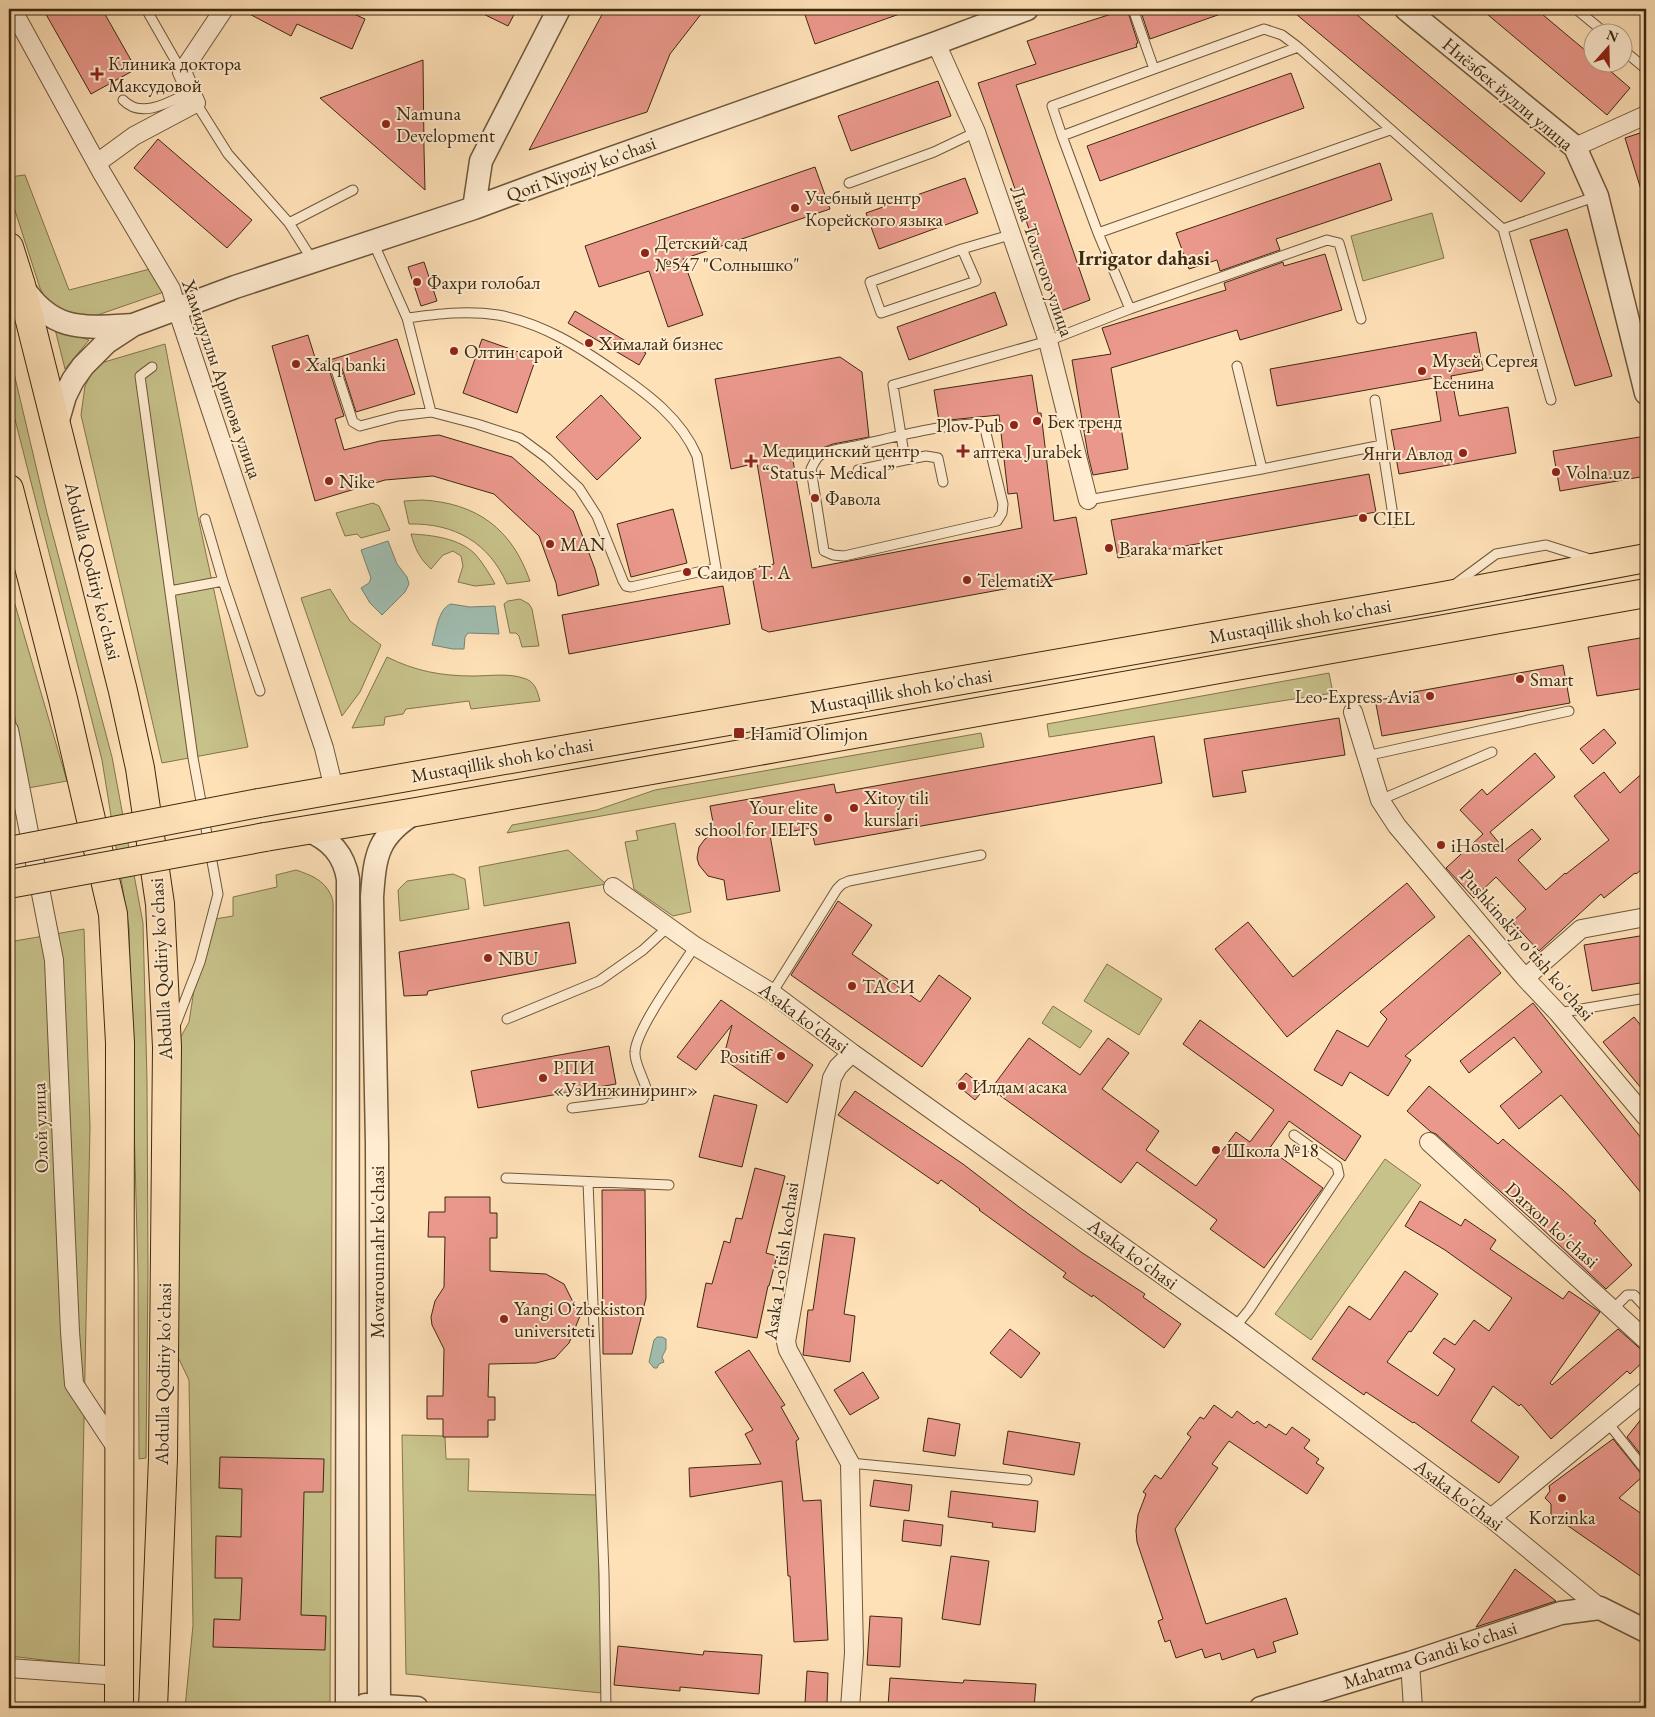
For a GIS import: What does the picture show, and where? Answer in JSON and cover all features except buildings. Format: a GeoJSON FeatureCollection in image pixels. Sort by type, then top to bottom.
{"type":"FeatureCollection","features":[{"type":"Feature","properties":{"kind":"main road","name":"Abdulla Qodiriy ko'chasi"},"geometry":{"type":"LineString","coordinates":[[9,247],[21,285],[118,672],[140,768],[160,904],[167,1047],[162,1458],[153,1708]]}},
{"type":"Feature","properties":{"kind":"main road"},"geometry":{"type":"LineString","coordinates":[[9,488],[63,699],[113,914],[120,1043],[119,1708]]}},
{"type":"Feature","properties":{"kind":"main road","name":"Mustaqillik shoh ko'chasi"},"geometry":{"type":"LineString","coordinates":[[9,851],[334,789],[1438,597],[1646,558]]}},
{"type":"Feature","properties":{"kind":"main road","name":"Mustaqillik shoh ko'chasi"},"geometry":{"type":"LineString","coordinates":[[9,884],[1646,593]]}},
{"type":"Feature","properties":{"kind":"main road"},"geometry":{"type":"LineString","coordinates":[[119,1676],[155,1678]]}},
{"type":"Feature","properties":{"kind":"street","name":"Хамидуллы Арипова улица"},"geometry":{"type":"LineString","coordinates":[[12,9],[102,173],[171,289],[324,748],[334,789]]}},
{"type":"Feature","properties":{"kind":"street"},"geometry":{"type":"LineString","coordinates":[[97,163],[134,136],[193,98],[182,72],[224,9]]}},
{"type":"Feature","properties":{"kind":"street"},"geometry":{"type":"LineString","coordinates":[[474,208],[481,161],[559,9]]}},
{"type":"Feature","properties":{"kind":"street","name":"Qori Niyoziy ko'chasi"},"geometry":{"type":"LineString","coordinates":[[21,285],[32,302],[44,313],[74,326],[98,327],[133,324],[177,310],[235,287],[474,208],[936,44],[1027,9]]}},
{"type":"Feature","properties":{"kind":"street","name":"Ниёзбек йулли улица"},"geometry":{"type":"LineString","coordinates":[[1406,9],[1575,147],[1598,196],[1646,393]]}},
{"type":"Feature","properties":{"kind":"street","name":"Льва Толстого улица"},"geometry":{"type":"LineString","coordinates":[[936,44],[976,132],[1048,341],[1088,500]]}},
{"type":"Feature","properties":{"kind":"street"},"geometry":{"type":"LineString","coordinates":[[1575,147],[1646,115]]}},
{"type":"Feature","properties":{"kind":"street","name":"Qori Niyoziy ko'chasi"},"geometry":{"type":"LineString","coordinates":[[56,427],[73,380],[83,366],[107,342],[133,324]]}},
{"type":"Feature","properties":{"kind":"street","name":"Pushkinskiy o'tish ko'chasi"},"geometry":{"type":"LineString","coordinates":[[1353,712],[1380,800],[1397,826],[1525,978],[1558,1013],[1646,1117]]}},
{"type":"Feature","properties":{"kind":"street","name":"Олой улица"},"geometry":{"type":"LineString","coordinates":[[9,730],[54,960],[70,1332],[74,1384],[120,1454]]}},
{"type":"Feature","properties":{"kind":"street","name":"Movarounnahr ko'chasi"},"geometry":{"type":"LineString","coordinates":[[379,1707],[377,1153],[372,897],[375,865],[381,847],[396,826],[416,812]]}},
{"type":"Feature","properties":{"kind":"street","name":"Movarounnahr ko'chasi"},"geometry":{"type":"LineString","coordinates":[[307,830],[322,837],[336,850],[344,861],[348,879],[347,1706]]}},
{"type":"Feature","properties":{"kind":"street","name":"Asaka ko'chasi"},"geometry":{"type":"LineString","coordinates":[[612,887],[695,946],[772,993],[852,1053],[1236,1327],[1491,1518],[1600,1608],[1646,1631]]}},
{"type":"Feature","properties":{"kind":"street"},"geometry":{"type":"LineString","coordinates":[[1525,978],[1581,929],[1646,917]]}},
{"type":"Feature","properties":{"kind":"street","name":"Asaka 1-o'tish kochasi"},"geometry":{"type":"LineString","coordinates":[[850,1708],[854,1653],[850,1463],[788,1350],[786,1342],[832,1078],[838,1067],[852,1053]]}},
{"type":"Feature","properties":{"kind":"street","name":"Darxon ko'chasi"},"geometry":{"type":"LineString","coordinates":[[1429,1142],[1646,1340]]}},
{"type":"Feature","properties":{"kind":"street"},"geometry":{"type":"LineString","coordinates":[[1491,1518],[1646,1391]]}},
{"type":"Feature","properties":{"kind":"street","name":"Mahatma Gandi ko'chasi"},"geometry":{"type":"LineString","coordinates":[[1261,1708],[1410,1663],[1561,1613],[1600,1608]]}},
{"type":"Feature","properties":{"kind":"street"},"geometry":{"type":"LineString","coordinates":[[1410,1663],[1413,1708]]}},
{"type":"Feature","properties":{"kind":"street"},"geometry":{"type":"LineString","coordinates":[[9,1668],[119,1676]]}},
{"type":"Feature","properties":{"kind":"street"},"geometry":{"type":"LineString","coordinates":[[347,1706],[417,1708]]}},
{"type":"Feature","properties":{"kind":"lane"},"geometry":{"type":"LineString","coordinates":[[146,9],[182,72]]}},
{"type":"Feature","properties":{"kind":"lane"},"geometry":{"type":"LineString","coordinates":[[1133,9],[1154,70]]}},
{"type":"Feature","properties":{"kind":"lane"},"geometry":{"type":"LineString","coordinates":[[1576,9],[1592,22]]}},
{"type":"Feature","properties":{"kind":"lane"},"geometry":{"type":"LineString","coordinates":[[1130,309],[1098,233],[1052,106],[1264,29],[1282,35],[1298,47],[1503,229],[1551,400]]}},
{"type":"Feature","properties":{"kind":"lane"},"geometry":{"type":"LineString","coordinates":[[1062,136],[1298,47]]}},
{"type":"Feature","properties":{"kind":"lane"},"geometry":{"type":"LineString","coordinates":[[1632,57],[1646,69]]}},
{"type":"Feature","properties":{"kind":"lane"},"geometry":{"type":"LineString","coordinates":[[123,100],[134,107],[148,109],[193,98],[228,154],[289,223],[313,261]]}},
{"type":"Feature","properties":{"kind":"lane"},"geometry":{"type":"LineString","coordinates":[[1098,233],[1390,130]]}},
{"type":"Feature","properties":{"kind":"lane"},"geometry":{"type":"LineString","coordinates":[[849,183],[934,152],[976,132]]}},
{"type":"Feature","properties":{"kind":"lane"},"geometry":{"type":"LineString","coordinates":[[289,223],[353,190]]}},
{"type":"Feature","properties":{"kind":"lane"},"geometry":{"type":"LineString","coordinates":[[1503,229],[1598,196]]}},
{"type":"Feature","properties":{"kind":"lane"},"geometry":{"type":"LineString","coordinates":[[962,249],[976,281],[881,313],[870,282],[962,249],[1010,235]]}},
{"type":"Feature","properties":{"kind":"lane"},"geometry":{"type":"LineString","coordinates":[[905,460],[893,385],[1048,341],[1130,309],[1327,240],[1339,243],[1361,319]]}},
{"type":"Feature","properties":{"kind":"lane"},"geometry":{"type":"LineString","coordinates":[[373,242],[407,318],[431,412]]}},
{"type":"Feature","properties":{"kind":"lane"},"geometry":{"type":"LineString","coordinates":[[335,367],[352,422],[356,425],[360,426],[398,416],[431,412],[520,438],[548,458],[579,488],[597,516],[626,586],[631,587],[716,568],[697,456],[690,441],[677,423],[647,394],[589,353],[530,324],[499,316],[476,313],[443,313],[407,318]]}},
{"type":"Feature","properties":{"kind":"lane"},"geometry":{"type":"LineString","coordinates":[[1237,366],[1262,469]]}},
{"type":"Feature","properties":{"kind":"lane"},"geometry":{"type":"LineString","coordinates":[[152,367],[140,376],[193,758],[218,894],[200,962],[167,1047]]}},
{"type":"Feature","properties":{"kind":"lane"},"geometry":{"type":"LineString","coordinates":[[1375,400],[1394,522]]}},
{"type":"Feature","properties":{"kind":"lane"},"geometry":{"type":"LineString","coordinates":[[973,424],[984,429],[1003,504],[1002,513],[997,521],[844,556],[832,555],[824,551],[811,469],[814,461],[822,454],[901,436],[960,425],[973,424]]}},
{"type":"Feature","properties":{"kind":"lane"},"geometry":{"type":"LineString","coordinates":[[1088,500],[1262,469],[1382,445]]}},
{"type":"Feature","properties":{"kind":"lane"},"geometry":{"type":"LineString","coordinates":[[858,470],[926,456],[938,458],[943,482]]}},
{"type":"Feature","properties":{"kind":"lane"},"geometry":{"type":"LineString","coordinates":[[206,518],[223,581],[260,691]]}},
{"type":"Feature","properties":{"kind":"lane"},"geometry":{"type":"LineString","coordinates":[[170,592],[223,581]]}},
{"type":"Feature","properties":{"kind":"lane"},"geometry":{"type":"LineString","coordinates":[[1366,756],[1569,711]]}},
{"type":"Feature","properties":{"kind":"lane"},"geometry":{"type":"LineString","coordinates":[[1380,800],[1492,752]]}},
{"type":"Feature","properties":{"kind":"lane"},"geometry":{"type":"LineString","coordinates":[[772,993],[837,889],[842,884],[981,855]]}},
{"type":"Feature","properties":{"kind":"lane"},"geometry":{"type":"LineString","coordinates":[[507,1019],[599,981],[642,950],[668,927]]}},
{"type":"Feature","properties":{"kind":"lane"},"geometry":{"type":"LineString","coordinates":[[572,1108],[643,1099],[647,1092],[645,1081],[638,1069],[635,1052],[642,1030],[695,946]]}},
{"type":"Feature","properties":{"kind":"lane"},"geometry":{"type":"LineString","coordinates":[[1558,1013],[1646,998]]}},
{"type":"Feature","properties":{"kind":"lane"},"geometry":{"type":"LineString","coordinates":[[1236,1327],[1339,1175],[1337,1166],[1294,1135]]}},
{"type":"Feature","properties":{"kind":"lane"},"geometry":{"type":"LineString","coordinates":[[506,1178],[669,1185]]}},
{"type":"Feature","properties":{"kind":"lane"},"geometry":{"type":"LineString","coordinates":[[588,1182],[604,1574],[606,1708]]}},
{"type":"Feature","properties":{"kind":"lane"},"geometry":{"type":"LineString","coordinates":[[1613,1309],[1627,1295],[1634,1295],[1646,1308]]}},
{"type":"Feature","properties":{"kind":"lane"},"geometry":{"type":"LineString","coordinates":[[1608,1423],[1646,1471]]}},
{"type":"Feature","properties":{"kind":"lane"},"geometry":{"type":"LineString","coordinates":[[850,1463],[1027,1480]]}},
{"type":"Feature","properties":{"kind":"shaded area"},"geometry":{"type":"Polygon","coordinates":[[[25,175],[69,290],[150,269],[164,292],[89,318],[56,308],[44,296],[40,288],[9,192],[9,177],[25,175]]]}},
{"type":"Feature","properties":{"kind":"shaded area"},"geometry":{"type":"Polygon","coordinates":[[[1432,213],[1444,258],[1363,281],[1351,236],[1432,213]]]}},
{"type":"Feature","properties":{"kind":"shaded area"},"geometry":{"type":"Polygon","coordinates":[[[55,329],[89,340],[65,369],[55,329]]]}},
{"type":"Feature","properties":{"kind":"shaded area"},"geometry":{"type":"Polygon","coordinates":[[[165,344],[198,517],[248,747],[162,763],[81,415],[85,386],[92,372],[101,363],[165,344]]]}},
{"type":"Feature","properties":{"kind":"shaded area"},"geometry":{"type":"Polygon","coordinates":[[[9,352],[47,513],[112,757],[143,923],[147,1080],[148,1273],[146,1458],[139,1459],[138,1274],[129,928],[102,760],[9,396],[9,352]]]}},
{"type":"Feature","properties":{"kind":"shaded area"},"geometry":{"type":"Polygon","coordinates":[[[404,501],[442,502],[460,507],[476,513],[490,522],[513,547],[530,581],[507,584],[491,557],[468,538],[441,527],[409,524],[404,501]]]}},
{"type":"Feature","properties":{"kind":"shaded area"},"geometry":{"type":"Polygon","coordinates":[[[373,503],[379,506],[390,530],[361,538],[357,534],[345,536],[336,513],[373,503]]]}},
{"type":"Feature","properties":{"kind":"shaded area"},"geometry":{"type":"Polygon","coordinates":[[[411,534],[444,538],[461,544],[481,561],[495,584],[475,586],[458,582],[463,566],[461,556],[453,551],[443,555],[431,569],[418,553],[411,534]]]}},
{"type":"Feature","properties":{"kind":"shaded area"},"geometry":{"type":"Polygon","coordinates":[[[388,541],[397,564],[407,577],[409,584],[405,592],[382,615],[370,603],[361,588],[369,583],[371,578],[361,550],[388,541]]]}},
{"type":"Feature","properties":{"kind":"shaded area"},"geometry":{"type":"Polygon","coordinates":[[[9,584],[67,781],[28,788],[9,686],[9,584]]]}},
{"type":"Feature","properties":{"kind":"shaded area"},"geometry":{"type":"Polygon","coordinates":[[[330,589],[350,621],[381,645],[360,692],[342,716],[301,598],[330,589]]]}},
{"type":"Feature","properties":{"kind":"shaded area"},"geometry":{"type":"Polygon","coordinates":[[[520,599],[529,604],[532,609],[539,646],[522,647],[519,636],[516,633],[510,633],[504,604],[508,601],[520,599]]]}},
{"type":"Feature","properties":{"kind":"shaded area"},"geometry":{"type":"Polygon","coordinates":[[[451,604],[470,607],[495,606],[499,634],[468,633],[465,637],[464,649],[432,645],[440,616],[443,610],[451,604]]]}},
{"type":"Feature","properties":{"kind":"shaded area"},"geometry":{"type":"Polygon","coordinates":[[[387,657],[408,666],[439,674],[517,676],[527,679],[533,684],[540,701],[471,709],[469,701],[406,709],[403,714],[385,717],[384,725],[352,728],[387,657]]]}},
{"type":"Feature","properties":{"kind":"shaded area"},"geometry":{"type":"Polygon","coordinates":[[[1329,673],[1333,693],[1049,737],[1047,724],[1329,673]]]}},
{"type":"Feature","properties":{"kind":"shaded area"},"geometry":{"type":"Polygon","coordinates":[[[981,733],[984,747],[507,833],[512,825],[597,810],[655,790],[981,733]]]}},
{"type":"Feature","properties":{"kind":"shaded area"},"geometry":{"type":"Polygon","coordinates":[[[675,823],[691,912],[673,916],[634,889],[625,842],[638,840],[636,831],[675,823]]]}},
{"type":"Feature","properties":{"kind":"shaded area"},"geometry":{"type":"Polygon","coordinates":[[[568,850],[606,884],[484,906],[479,867],[568,850]]]}},
{"type":"Feature","properties":{"kind":"shaded area"},"geometry":{"type":"Polygon","coordinates":[[[296,870],[312,876],[325,885],[333,900],[330,1708],[185,1708],[193,1625],[189,1380],[174,1349],[178,1042],[189,1022],[194,990],[215,919],[233,916],[233,897],[277,887],[276,875],[296,870]]]}},
{"type":"Feature","properties":{"kind":"shaded area"},"geometry":{"type":"Polygon","coordinates":[[[453,874],[465,879],[469,909],[400,921],[398,890],[407,881],[453,874]]]}},
{"type":"Feature","properties":{"kind":"shaded area"},"geometry":{"type":"Polygon","coordinates":[[[84,929],[90,1127],[79,1664],[9,1656],[9,942],[84,929]]]}},
{"type":"Feature","properties":{"kind":"shaded area"},"geometry":{"type":"Polygon","coordinates":[[[1107,964],[1162,999],[1139,1035],[1084,1001],[1107,964]]]}},
{"type":"Feature","properties":{"kind":"shaded area"},"geometry":{"type":"Polygon","coordinates":[[[1053,1006],[1092,1031],[1080,1048],[1042,1023],[1053,1006]]]}},
{"type":"Feature","properties":{"kind":"shaded area"},"geometry":{"type":"Polygon","coordinates":[[[1385,1159],[1421,1185],[1311,1340],[1275,1314],[1385,1159]]]}},
{"type":"Feature","properties":{"kind":"shaded area"},"geometry":{"type":"Polygon","coordinates":[[[657,1337],[666,1339],[666,1349],[662,1357],[664,1362],[659,1364],[657,1368],[654,1368],[649,1362],[654,1340],[657,1337]]]}},
{"type":"Feature","properties":{"kind":"shaded area"},"geometry":{"type":"Polygon","coordinates":[[[402,1435],[445,1436],[446,1459],[469,1459],[468,1491],[597,1495],[602,1693],[406,1674],[402,1435]]]}},
{"type":"Feature","properties":{"kind":"place","name":"Клиника доктора Максудовой"},"geometry":{"type":"Point","coordinates":[97,74]}},
{"type":"Feature","properties":{"kind":"place","name":"Namuna Development"},"geometry":{"type":"Point","coordinates":[386,124]}},
{"type":"Feature","properties":{"kind":"place","name":"Учебный центр Корейского языка"},"geometry":{"type":"Point","coordinates":[795,208]}},
{"type":"Feature","properties":{"kind":"place","name":"Детский сад №547 \"Солнышко\""},"geometry":{"type":"Point","coordinates":[645,253]}},
{"type":"Feature","properties":{"kind":"place","name":"Фахри голобал"},"geometry":{"type":"Point","coordinates":[417,282]}},
{"type":"Feature","properties":{"kind":"place","name":"Хималай бизнес"},"geometry":{"type":"Point","coordinates":[589,343]}},
{"type":"Feature","properties":{"kind":"place","name":"Олтин сарой"},"geometry":{"type":"Point","coordinates":[454,351]}},
{"type":"Feature","properties":{"kind":"place","name":"Xalq banki"},"geometry":{"type":"Point","coordinates":[296,364]}},
{"type":"Feature","properties":{"kind":"place","name":"Музей Сергея Есенина"},"geometry":{"type":"Point","coordinates":[1422,371]}},
{"type":"Feature","properties":{"kind":"place","name":"Бек тренд"},"geometry":{"type":"Point","coordinates":[1037,421]}},
{"type":"Feature","properties":{"kind":"place","name":"Plov-Pub"},"geometry":{"type":"Point","coordinates":[1014,425]}},
{"type":"Feature","properties":{"kind":"place","name":"аптека Jurabek"},"geometry":{"type":"Point","coordinates":[963,451]}},
{"type":"Feature","properties":{"kind":"place","name":"Янги Авлод"},"geometry":{"type":"Point","coordinates":[1463,453]}},
{"type":"Feature","properties":{"kind":"place","name":"Медицинский центр “Status+ Medical”"},"geometry":{"type":"Point","coordinates":[751,461]}},
{"type":"Feature","properties":{"kind":"place","name":"Volna.uz"},"geometry":{"type":"Point","coordinates":[1556,472]}},
{"type":"Feature","properties":{"kind":"place","name":"Nike"},"geometry":{"type":"Point","coordinates":[329,481]}},
{"type":"Feature","properties":{"kind":"place","name":"Фавола"},"geometry":{"type":"Point","coordinates":[815,498]}},
{"type":"Feature","properties":{"kind":"place","name":"CIEL"},"geometry":{"type":"Point","coordinates":[1363,518]}},
{"type":"Feature","properties":{"kind":"place","name":"MAN"},"geometry":{"type":"Point","coordinates":[550,544]}},
{"type":"Feature","properties":{"kind":"place","name":"Baraka market"},"geometry":{"type":"Point","coordinates":[1109,548]}},
{"type":"Feature","properties":{"kind":"place","name":"Саидов Т. А"},"geometry":{"type":"Point","coordinates":[687,572]}},
{"type":"Feature","properties":{"kind":"place","name":"TelematiX"},"geometry":{"type":"Point","coordinates":[967,580]}},
{"type":"Feature","properties":{"kind":"place","name":"Smart"},"geometry":{"type":"Point","coordinates":[1520,679]}},
{"type":"Feature","properties":{"kind":"place","name":"Leo-Express-Avia"},"geometry":{"type":"Point","coordinates":[1430,696]}},
{"type":"Feature","properties":{"kind":"place","name":"Hamid Olimjon"},"geometry":{"type":"Point","coordinates":[739,733]}},
{"type":"Feature","properties":{"kind":"place","name":"Xitoy tili kurslari"},"geometry":{"type":"Point","coordinates":[854,808]}},
{"type":"Feature","properties":{"kind":"place","name":"Your elite school for IELTS"},"geometry":{"type":"Point","coordinates":[828,818]}},
{"type":"Feature","properties":{"kind":"place","name":"iHostel"},"geometry":{"type":"Point","coordinates":[1441,845]}},
{"type":"Feature","properties":{"kind":"place","name":"NBU"},"geometry":{"type":"Point","coordinates":[488,958]}},
{"type":"Feature","properties":{"kind":"place","name":"ТАСИ"},"geometry":{"type":"Point","coordinates":[852,986]}},
{"type":"Feature","properties":{"kind":"place","name":"Positiff"},"geometry":{"type":"Point","coordinates":[781,1056]}},
{"type":"Feature","properties":{"kind":"place","name":"РПИ «УзИнжиниринг»"},"geometry":{"type":"Point","coordinates":[543,1078]}},
{"type":"Feature","properties":{"kind":"place","name":"Илдам асака"},"geometry":{"type":"Point","coordinates":[962,1086]}},
{"type":"Feature","properties":{"kind":"place","name":"Школа №18"},"geometry":{"type":"Point","coordinates":[1216,1150]}},
{"type":"Feature","properties":{"kind":"place","name":"Yangi Oʻzbekiston universiteti"},"geometry":{"type":"Point","coordinates":[504,1319]}},
{"type":"Feature","properties":{"kind":"place","name":"Korzinka"},"geometry":{"type":"Point","coordinates":[1562,1498]}},
{"type":"Feature","properties":{"kind":"district","name":"Irrigator dahasi"},"geometry":{"type":"Point","coordinates":[1144,258]}}]}
